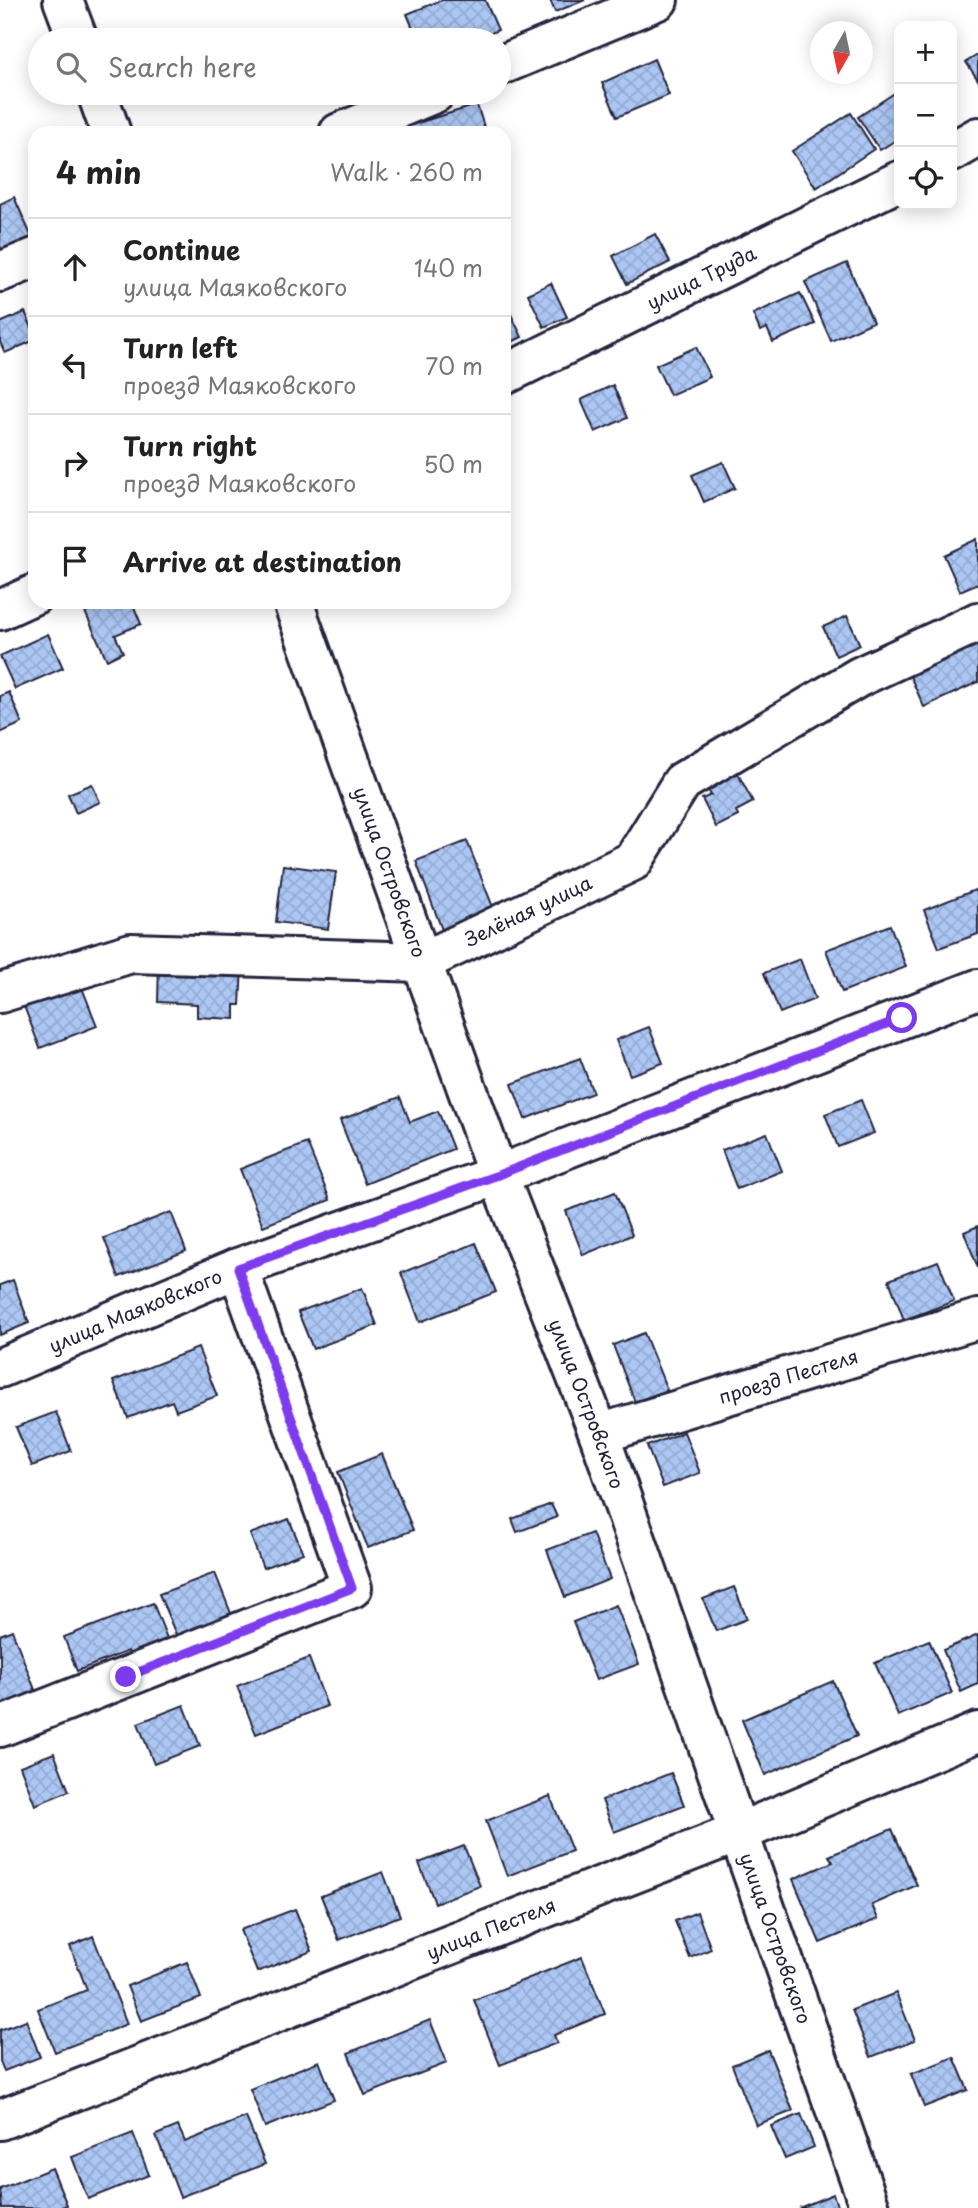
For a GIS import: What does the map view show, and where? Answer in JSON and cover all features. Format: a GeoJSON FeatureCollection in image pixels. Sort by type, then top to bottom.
{"type":"FeatureCollection","features":[{"type":"Feature","properties":{"kind":"street"},"geometry":{"type":"LineString","coordinates":[[63,0],[74,28]]}},
{"type":"Feature","properties":{"kind":"street"},"geometry":{"type":"LineString","coordinates":[[511,61],[658,0]]}},
{"type":"Feature","properties":{"kind":"street"},"geometry":{"type":"LineString","coordinates":[[101,105],[109,126]]}},
{"type":"Feature","properties":{"kind":"street"},"geometry":{"type":"LineString","coordinates":[[355,126],[406,105]]}},
{"type":"Feature","properties":{"kind":"street"},"geometry":{"type":"LineString","coordinates":[[957,149],[978,137]]}},
{"type":"Feature","properties":{"kind":"street","name":"улица Труда"},"geometry":{"type":"LineString","coordinates":[[511,372],[894,183]]}},
{"type":"Feature","properties":{"kind":"street"},"geometry":{"type":"LineString","coordinates":[[0,272],[28,261]]}},
{"type":"Feature","properties":{"kind":"street"},"geometry":{"type":"LineString","coordinates":[[0,610],[28,597]]}},
{"type":"Feature","properties":{"kind":"street","name":"улица Островского"},"geometry":{"type":"LineString","coordinates":[[296,609],[498,1175],[599,1434],[870,2208]]}},
{"type":"Feature","properties":{"kind":"street","name":"Зелёная улица"},"geometry":{"type":"LineString","coordinates":[[0,993],[131,953],[422,962],[634,861],[682,782],[859,677],[978,622]]}},
{"type":"Feature","properties":{"kind":"street","name":"улица Маяковского"},"geometry":{"type":"LineString","coordinates":[[0,1368],[238,1268],[498,1175],[978,989]]}},
{"type":"Feature","properties":{"kind":"street"},"geometry":{"type":"LineString","coordinates":[[0,1727],[352,1588],[238,1268]]}},
{"type":"Feature","properties":{"kind":"street","name":"проезд Пестеля"},"geometry":{"type":"LineString","coordinates":[[599,1434],[978,1319]]}},
{"type":"Feature","properties":{"kind":"street","name":"улица Пестеля"},"geometry":{"type":"LineString","coordinates":[[0,2120],[740,1832],[978,1732]]}},
{"type":"Feature","properties":{"kind":"building"},"geometry":{"type":"Polygon","coordinates":[[[442,0],[485,0],[497,28],[413,28],[407,14],[442,0]]]}},
{"type":"Feature","properties":{"kind":"building"},"geometry":{"type":"Polygon","coordinates":[[[550,0],[585,0],[555,12],[550,0]]]}},
{"type":"Feature","properties":{"kind":"building"},"geometry":{"type":"Polygon","coordinates":[[[978,55],[978,80],[966,62],[978,55]]]}},
{"type":"Feature","properties":{"kind":"building"},"geometry":{"type":"Polygon","coordinates":[[[654,59],[669,95],[617,117],[602,83],[654,59]]]}},
{"type":"Feature","properties":{"kind":"building"},"geometry":{"type":"Polygon","coordinates":[[[894,93],[894,141],[880,150],[858,117],[894,93]]]}},
{"type":"Feature","properties":{"kind":"building"},"geometry":{"type":"Polygon","coordinates":[[[477,105],[484,126],[407,126],[477,105]]]}},
{"type":"Feature","properties":{"kind":"building"},"geometry":{"type":"Polygon","coordinates":[[[851,113],[874,149],[816,188],[792,151],[851,113]]]}},
{"type":"Feature","properties":{"kind":"building"},"geometry":{"type":"Polygon","coordinates":[[[14,197],[28,228],[28,245],[4,255],[0,246],[0,204],[14,197]]]}},
{"type":"Feature","properties":{"kind":"building"},"geometry":{"type":"Polygon","coordinates":[[[655,234],[670,262],[627,284],[613,256],[655,234]]]}},
{"type":"Feature","properties":{"kind":"building"},"geometry":{"type":"Polygon","coordinates":[[[847,263],[873,322],[831,341],[805,282],[847,263]]]}},
{"type":"Feature","properties":{"kind":"building"},"geometry":{"type":"Polygon","coordinates":[[[551,283],[567,317],[544,327],[528,294],[551,283]]]}},
{"type":"Feature","properties":{"kind":"building"},"geometry":{"type":"Polygon","coordinates":[[[800,293],[815,324],[773,342],[767,328],[760,331],[753,314],[800,293]]]}},
{"type":"Feature","properties":{"kind":"building"},"geometry":{"type":"Polygon","coordinates":[[[25,312],[28,319],[28,343],[5,353],[0,342],[0,323],[25,312]]]}},
{"type":"Feature","properties":{"kind":"building"},"geometry":{"type":"Polygon","coordinates":[[[511,314],[522,337],[511,342],[511,314]]]}},
{"type":"Feature","properties":{"kind":"building"},"geometry":{"type":"Polygon","coordinates":[[[696,347],[710,377],[670,395],[656,365],[696,347]]]}},
{"type":"Feature","properties":{"kind":"building"},"geometry":{"type":"Polygon","coordinates":[[[613,385],[627,418],[595,432],[581,400],[613,385]]]}},
{"type":"Feature","properties":{"kind":"building"},"geometry":{"type":"Polygon","coordinates":[[[723,462],[735,488],[704,502],[692,475],[723,462]]]}},
{"type":"Feature","properties":{"kind":"building"},"geometry":{"type":"Polygon","coordinates":[[[978,539],[978,583],[960,591],[944,555],[978,539]]]}},
{"type":"Feature","properties":{"kind":"building"},"geometry":{"type":"Polygon","coordinates":[[[92,609],[135,609],[141,624],[115,635],[123,652],[107,660],[85,612],[92,609]]]}},
{"type":"Feature","properties":{"kind":"building"},"geometry":{"type":"Polygon","coordinates":[[[847,616],[860,645],[836,656],[823,627],[847,616]]]}},
{"type":"Feature","properties":{"kind":"building"},"geometry":{"type":"Polygon","coordinates":[[[48,634],[63,668],[15,689],[0,656],[48,634]]]}},
{"type":"Feature","properties":{"kind":"building"},"geometry":{"type":"Polygon","coordinates":[[[978,634],[978,682],[924,707],[906,667],[978,634]]]}},
{"type":"Feature","properties":{"kind":"building"},"geometry":{"type":"Polygon","coordinates":[[[9,692],[22,723],[0,733],[0,696],[9,692]]]}},
{"type":"Feature","properties":{"kind":"building"},"geometry":{"type":"Polygon","coordinates":[[[737,772],[753,802],[736,811],[738,816],[716,827],[702,799],[711,795],[707,788],[737,772]]]}},
{"type":"Feature","properties":{"kind":"building"},"geometry":{"type":"Polygon","coordinates":[[[92,784],[100,802],[76,813],[68,794],[92,784]]]}},
{"type":"Feature","properties":{"kind":"building"},"geometry":{"type":"Polygon","coordinates":[[[467,841],[496,915],[444,935],[416,861],[467,841]]]}},
{"type":"Feature","properties":{"kind":"building"},"geometry":{"type":"Polygon","coordinates":[[[283,865],[336,872],[328,929],[276,922],[283,865]]]}},
{"type":"Feature","properties":{"kind":"building"},"geometry":{"type":"Polygon","coordinates":[[[975,890],[978,897],[978,934],[939,948],[924,910],[975,890]]]}},
{"type":"Feature","properties":{"kind":"building"},"geometry":{"type":"Polygon","coordinates":[[[890,925],[906,967],[842,992],[826,950],[890,925]]]}},
{"type":"Feature","properties":{"kind":"building"},"geometry":{"type":"Polygon","coordinates":[[[800,959],[815,999],[780,1013],[764,973],[800,959]]]}},
{"type":"Feature","properties":{"kind":"building"},"geometry":{"type":"Polygon","coordinates":[[[159,963],[242,966],[240,1005],[235,1005],[235,1019],[197,1017],[197,1004],[158,1002],[159,963]]]}},
{"type":"Feature","properties":{"kind":"building"},"geometry":{"type":"Polygon","coordinates":[[[81,985],[97,1026],[40,1048],[24,1006],[81,985]]]}},
{"type":"Feature","properties":{"kind":"building"},"geometry":{"type":"Polygon","coordinates":[[[649,1027],[663,1063],[630,1075],[616,1040],[649,1027]]]}},
{"type":"Feature","properties":{"kind":"building"},"geometry":{"type":"Polygon","coordinates":[[[580,1058],[593,1093],[525,1119],[512,1084],[580,1058]]]}},
{"type":"Feature","properties":{"kind":"building"},"geometry":{"type":"Polygon","coordinates":[[[400,1097],[410,1122],[438,1111],[453,1149],[365,1184],[340,1120],[400,1097]]]}},
{"type":"Feature","properties":{"kind":"building"},"geometry":{"type":"Polygon","coordinates":[[[861,1100],[874,1133],[838,1147],[825,1114],[861,1100]]]}},
{"type":"Feature","properties":{"kind":"building"},"geometry":{"type":"Polygon","coordinates":[[[767,1133],[782,1171],[737,1189],[722,1150],[767,1133]]]}},
{"type":"Feature","properties":{"kind":"building"},"geometry":{"type":"Polygon","coordinates":[[[307,1143],[330,1200],[263,1226],[240,1169],[307,1143]]]}},
{"type":"Feature","properties":{"kind":"building"},"geometry":{"type":"Polygon","coordinates":[[[615,1192],[632,1235],[583,1255],[566,1211],[615,1192]]]}},
{"type":"Feature","properties":{"kind":"building"},"geometry":{"type":"Polygon","coordinates":[[[171,1212],[186,1251],[119,1277],[104,1238],[171,1212]]]}},
{"type":"Feature","properties":{"kind":"building"},"geometry":{"type":"Polygon","coordinates":[[[978,1226],[978,1268],[964,1232],[978,1226]]]}},
{"type":"Feature","properties":{"kind":"building"},"geometry":{"type":"Polygon","coordinates":[[[476,1243],[496,1292],[420,1322],[401,1273],[476,1243]]]}},
{"type":"Feature","properties":{"kind":"building"},"geometry":{"type":"Polygon","coordinates":[[[938,1261],[954,1301],[904,1320],[889,1280],[938,1261]]]}},
{"type":"Feature","properties":{"kind":"building"},"geometry":{"type":"Polygon","coordinates":[[[13,1280],[29,1323],[0,1335],[0,1285],[13,1280]]]}},
{"type":"Feature","properties":{"kind":"building"},"geometry":{"type":"Polygon","coordinates":[[[362,1288],[377,1325],[313,1349],[298,1312],[362,1288]]]}},
{"type":"Feature","properties":{"kind":"building"},"geometry":{"type":"Polygon","coordinates":[[[644,1333],[667,1390],[635,1402],[613,1345],[644,1333]]]}},
{"type":"Feature","properties":{"kind":"building"},"geometry":{"type":"Polygon","coordinates":[[[198,1348],[217,1396],[176,1411],[172,1401],[128,1418],[113,1381],[198,1348]]]}},
{"type":"Feature","properties":{"kind":"building"},"geometry":{"type":"Polygon","coordinates":[[[56,1412],[71,1451],[32,1466],[16,1427],[56,1412]]]}},
{"type":"Feature","properties":{"kind":"building"},"geometry":{"type":"Polygon","coordinates":[[[684,1432],[700,1473],[663,1487],[647,1446],[684,1432]]]}},
{"type":"Feature","properties":{"kind":"building"},"geometry":{"type":"Polygon","coordinates":[[[382,1454],[413,1530],[368,1548],[338,1472],[382,1454]]]}},
{"type":"Feature","properties":{"kind":"building"},"geometry":{"type":"Polygon","coordinates":[[[551,1504],[557,1517],[517,1532],[512,1519],[551,1504]]]}},
{"type":"Feature","properties":{"kind":"building"},"geometry":{"type":"Polygon","coordinates":[[[289,1519],[303,1553],[263,1568],[250,1534],[289,1519]]]}},
{"type":"Feature","properties":{"kind":"building"},"geometry":{"type":"Polygon","coordinates":[[[592,1533],[610,1579],[565,1597],[547,1550],[592,1533]]]}},
{"type":"Feature","properties":{"kind":"building"},"geometry":{"type":"Polygon","coordinates":[[[215,1573],[232,1616],[177,1637],[159,1594],[215,1573]]]}},
{"type":"Feature","properties":{"kind":"building"},"geometry":{"type":"Polygon","coordinates":[[[734,1587],[747,1619],[716,1631],[703,1599],[734,1587]]]}},
{"type":"Feature","properties":{"kind":"building"},"geometry":{"type":"Polygon","coordinates":[[[153,1603],[170,1646],[132,1661],[128,1651],[77,1671],[64,1637],[153,1603]]]}},
{"type":"Feature","properties":{"kind":"building"},"geometry":{"type":"Polygon","coordinates":[[[616,1605],[639,1664],[596,1680],[573,1622],[616,1605]]]}},
{"type":"Feature","properties":{"kind":"building"},"geometry":{"type":"Polygon","coordinates":[[[12,1630],[37,1695],[0,1710],[0,1635],[12,1630]]]}},
{"type":"Feature","properties":{"kind":"building"},"geometry":{"type":"Polygon","coordinates":[[[978,1635],[978,1684],[961,1692],[943,1650],[978,1635]]]}},
{"type":"Feature","properties":{"kind":"building"},"geometry":{"type":"Polygon","coordinates":[[[929,1640],[952,1693],[898,1716],[875,1663],[929,1640]]]}},
{"type":"Feature","properties":{"kind":"building"},"geometry":{"type":"Polygon","coordinates":[[[309,1658],[327,1706],[256,1734],[237,1686],[309,1658]]]}},
{"type":"Feature","properties":{"kind":"building"},"geometry":{"type":"Polygon","coordinates":[[[833,1681],[857,1736],[765,1775],[742,1720],[833,1681]]]}},
{"type":"Feature","properties":{"kind":"building"},"geometry":{"type":"Polygon","coordinates":[[[184,1705],[200,1746],[154,1764],[138,1723],[184,1705]]]}},
{"type":"Feature","properties":{"kind":"building"},"geometry":{"type":"Polygon","coordinates":[[[54,1753],[69,1791],[35,1805],[20,1766],[54,1753]]]}},
{"type":"Feature","properties":{"kind":"building"},"geometry":{"type":"Polygon","coordinates":[[[671,1773],[684,1805],[614,1832],[602,1800],[671,1773]]]}},
{"type":"Feature","properties":{"kind":"building"},"geometry":{"type":"Polygon","coordinates":[[[550,1796],[572,1851],[507,1876],[486,1821],[550,1796]]]}},
{"type":"Feature","properties":{"kind":"building"},"geometry":{"type":"Polygon","coordinates":[[[892,1829],[917,1885],[872,1905],[878,1919],[820,1943],[793,1879],[833,1862],[829,1856],[892,1829]]]}},
{"type":"Feature","properties":{"kind":"building"},"geometry":{"type":"Polygon","coordinates":[[[464,1846],[480,1886],[435,1903],[419,1863],[464,1846]]]}},
{"type":"Feature","properties":{"kind":"building"},"geometry":{"type":"Polygon","coordinates":[[[383,1872],[400,1916],[339,1940],[321,1896],[383,1872]]]}},
{"type":"Feature","properties":{"kind":"building"},"geometry":{"type":"Polygon","coordinates":[[[295,1909],[312,1951],[257,1972],[240,1930],[295,1909]]]}},
{"type":"Feature","properties":{"kind":"building"},"geometry":{"type":"Polygon","coordinates":[[[697,1912],[711,1949],[690,1958],[675,1921],[697,1912]]]}},
{"type":"Feature","properties":{"kind":"building"},"geometry":{"type":"Polygon","coordinates":[[[93,1936],[127,2024],[55,2052],[38,2009],[87,1990],[70,1946],[93,1936]]]}},
{"type":"Feature","properties":{"kind":"building"},"geometry":{"type":"Polygon","coordinates":[[[582,1957],[605,2014],[554,2035],[557,2043],[500,2065],[474,2000],[582,1957]]]}},
{"type":"Feature","properties":{"kind":"building"},"geometry":{"type":"Polygon","coordinates":[[[187,1962],[201,1998],[141,2021],[127,1986],[187,1962]]]}},
{"type":"Feature","properties":{"kind":"building"},"geometry":{"type":"Polygon","coordinates":[[[896,1993],[915,2040],[871,2057],[852,2010],[896,1993]]]}},
{"type":"Feature","properties":{"kind":"building"},"geometry":{"type":"Polygon","coordinates":[[[26,2020],[40,2057],[4,2071],[0,2061],[0,2030],[26,2020]]]}},
{"type":"Feature","properties":{"kind":"building"},"geometry":{"type":"Polygon","coordinates":[[[430,2020],[447,2063],[365,2095],[348,2053],[430,2020]]]}},
{"type":"Feature","properties":{"kind":"building"},"geometry":{"type":"Polygon","coordinates":[[[768,2050],[793,2111],[756,2125],[732,2065],[768,2050]]]}},
{"type":"Feature","properties":{"kind":"building"},"geometry":{"type":"Polygon","coordinates":[[[954,2057],[968,2090],[924,2107],[911,2074],[954,2057]]]}},
{"type":"Feature","properties":{"kind":"building"},"geometry":{"type":"Polygon","coordinates":[[[319,2061],[334,2100],[265,2127],[250,2089],[319,2061]]]}},
{"type":"Feature","properties":{"kind":"building"},"geometry":{"type":"Polygon","coordinates":[[[801,2114],[814,2147],[785,2159],[771,2126],[801,2114]]]}},
{"type":"Feature","properties":{"kind":"building"},"geometry":{"type":"Polygon","coordinates":[[[246,2117],[265,2164],[180,2197],[156,2135],[178,2126],[185,2142],[246,2117]]]}},
{"type":"Feature","properties":{"kind":"building"},"geometry":{"type":"Polygon","coordinates":[[[133,2133],[149,2175],[88,2199],[72,2157],[133,2133]]]}},
{"type":"Feature","properties":{"kind":"building"},"geometry":{"type":"Polygon","coordinates":[[[52,2168],[67,2205],[60,2208],[2,2208],[0,2189],[52,2168]]]}},
{"type":"Feature","properties":{"kind":"building"},"geometry":{"type":"Polygon","coordinates":[[[833,2194],[838,2208],[799,2208],[833,2194]]]}},
{"type":"Feature","properties":{"kind":"route"},"geometry":{"type":"LineString","coordinates":[[126,1677],[352,1588],[238,1268],[498,1175],[902,1018]]}}]}
